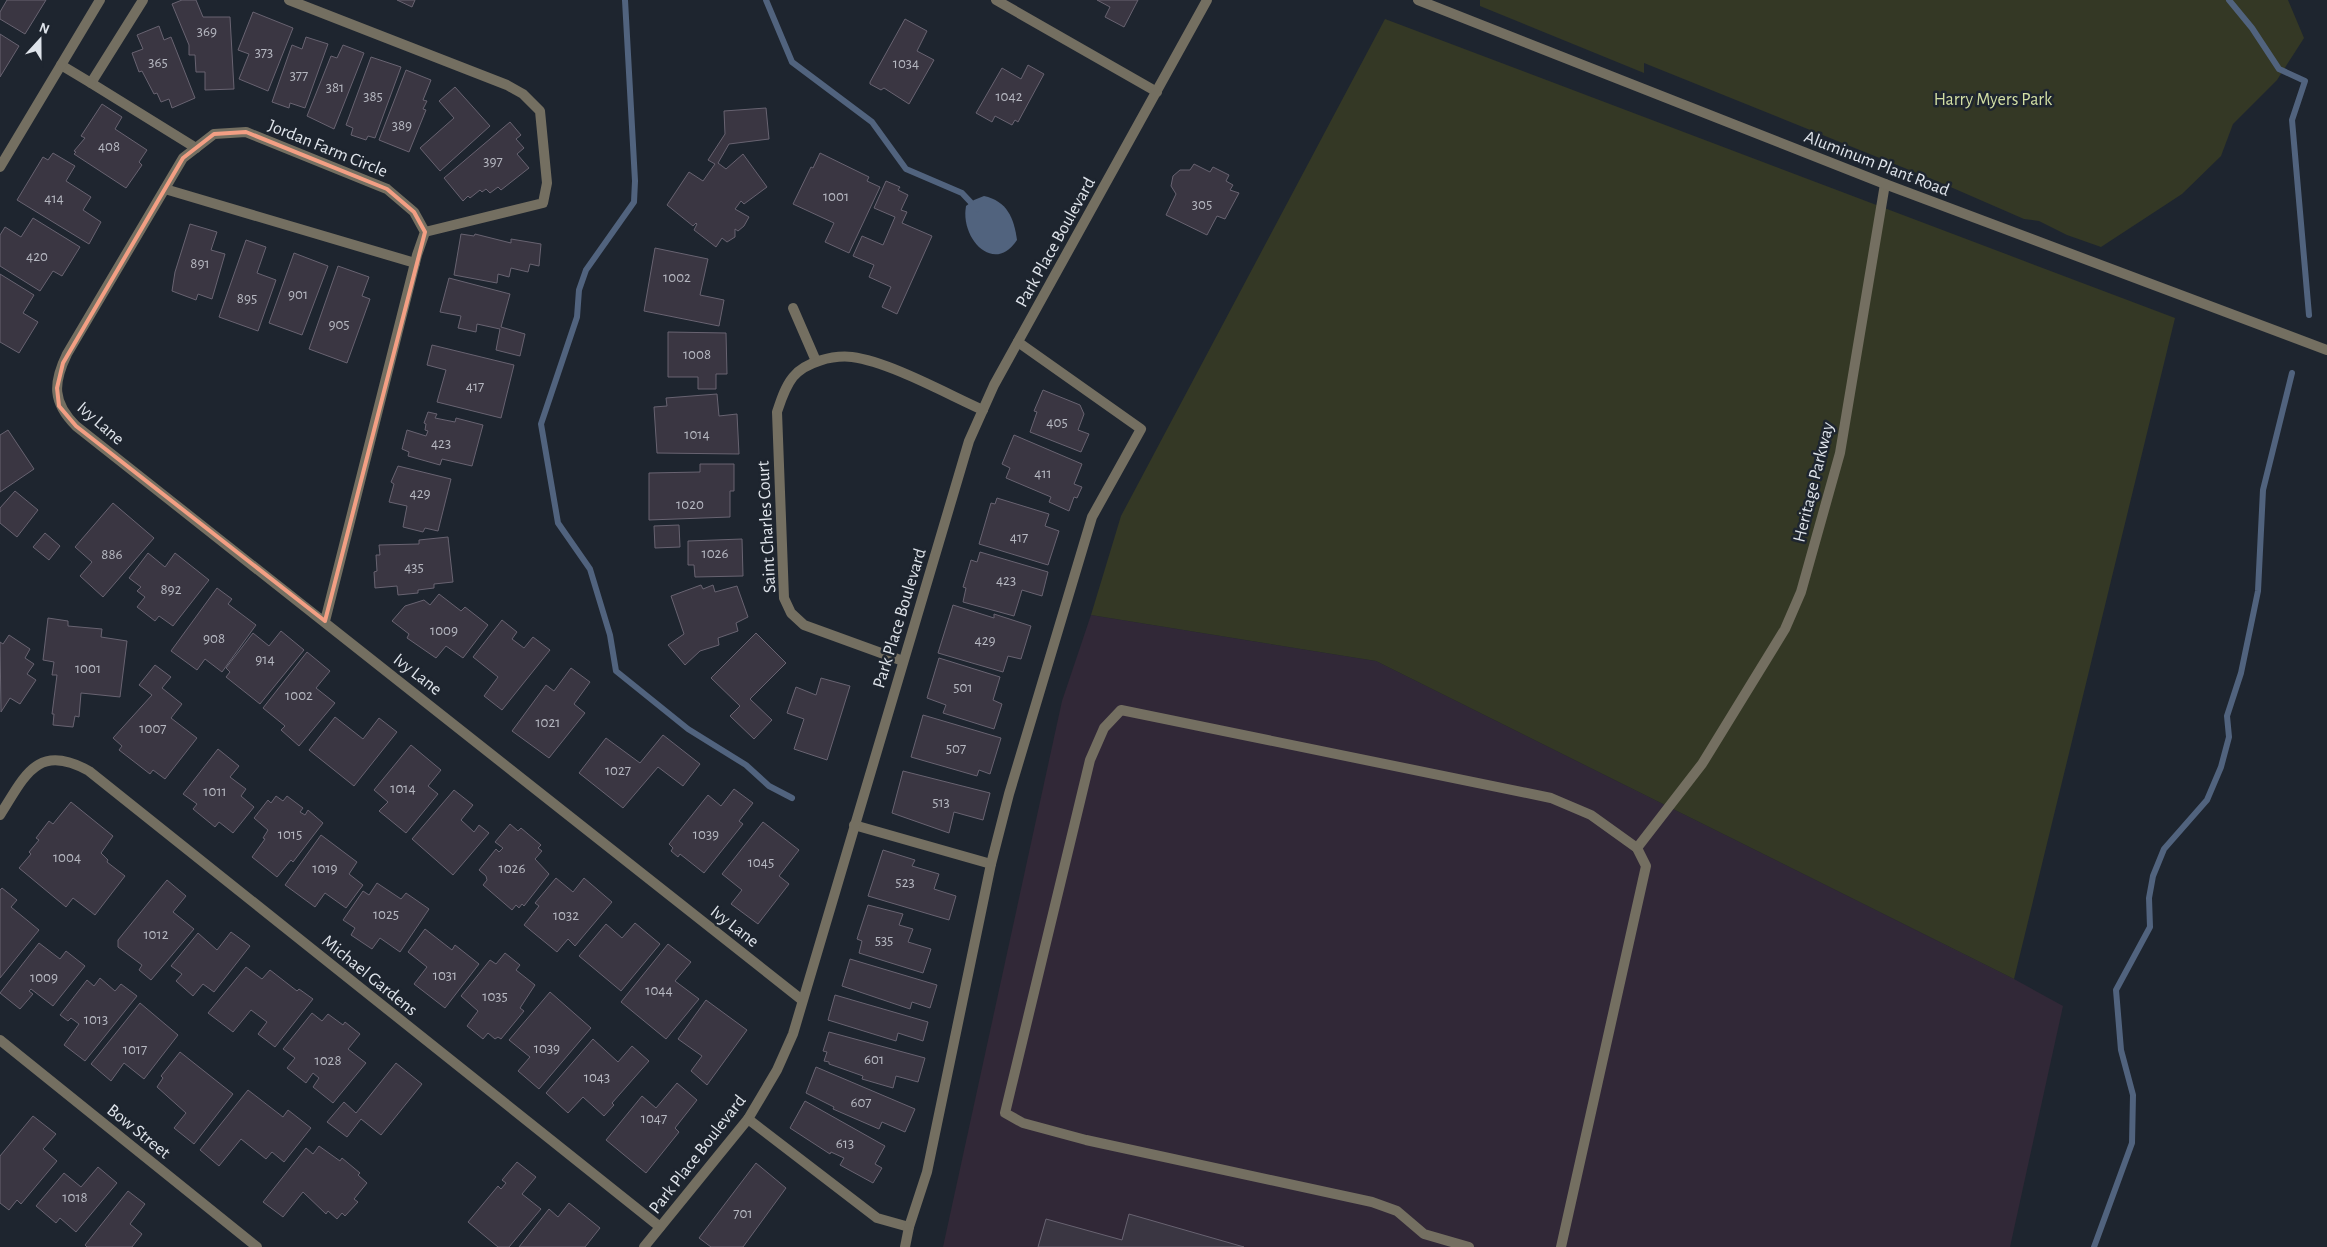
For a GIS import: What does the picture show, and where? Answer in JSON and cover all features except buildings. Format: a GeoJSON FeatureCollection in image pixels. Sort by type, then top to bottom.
{"type":"FeatureCollection","features":[{"type":"Feature","properties":{"kind":"street"},"geometry":{"type":"LineString","coordinates":[[0,167],[100,0]]}},
{"type":"Feature","properties":{"kind":"street"},"geometry":{"type":"LineString","coordinates":[[91,83],[143,0]]}},
{"type":"Feature","properties":{"kind":"street"},"geometry":{"type":"LineString","coordinates":[[289,0],[507,84],[523,94],[540,111],[547,183],[543,203],[424,232],[325,621]]}},
{"type":"Feature","properties":{"kind":"street"},"geometry":{"type":"LineString","coordinates":[[996,0],[1156,92]]}},
{"type":"Feature","properties":{"kind":"street","name":"Park Place Boulevard"},"geometry":{"type":"LineString","coordinates":[[644,1247],[748,1119],[777,1070],[793,1034],[969,440],[1018,342],[1207,0]]}},
{"type":"Feature","properties":{"kind":"street","name":"Aluminum Plant Road"},"geometry":{"type":"LineString","coordinates":[[1418,0],[1885,184],[2327,350]]}},
{"type":"Feature","properties":{"kind":"street"},"geometry":{"type":"LineString","coordinates":[[61,65],[196,148]]}},
{"type":"Feature","properties":{"kind":"street","name":"Jordan Farm Circle"},"geometry":{"type":"LineString","coordinates":[[67,354],[182,158],[214,134],[246,132],[388,189],[414,212],[424,232]]}},
{"type":"Feature","properties":{"kind":"street","name":"Heritage Parkway"},"geometry":{"type":"LineString","coordinates":[[1637,848],[1702,764],[1785,629],[1800,592],[1819,532],[1840,453],[1885,184]]}},
{"type":"Feature","properties":{"kind":"street"},"geometry":{"type":"LineString","coordinates":[[165,189],[415,263]]}},
{"type":"Feature","properties":{"kind":"street"},"geometry":{"type":"LineString","coordinates":[[793,308],[816,361]]}},
{"type":"Feature","properties":{"kind":"street"},"geometry":{"type":"LineString","coordinates":[[904,1247],[927,1172],[991,864],[1009,794],[1092,517],[1142,429],[1018,342]]}},
{"type":"Feature","properties":{"kind":"street","name":"Ivy Lane"},"geometry":{"type":"LineString","coordinates":[[67,354],[60,371],[57,388],[59,406],[76,426],[802,1000]]}},
{"type":"Feature","properties":{"kind":"street","name":"Saint Charles Court"},"geometry":{"type":"LineString","coordinates":[[903,660],[804,625],[791,613],[784,598],[777,412],[781,398],[793,376],[816,361],[851,357],[889,368],[983,410]]}},
{"type":"Feature","properties":{"kind":"street"},"geometry":{"type":"LineString","coordinates":[[1469,1247],[1424,1234],[1397,1211],[1372,1202],[1086,1140],[1023,1123],[1005,1112],[1090,760],[1104,728],[1121,710],[1551,798],[1591,815],[1637,848],[1646,866],[1561,1247]]}},
{"type":"Feature","properties":{"kind":"street","name":"Michael Gardens"},"geometry":{"type":"LineString","coordinates":[[0,815],[27,773],[40,764],[54,758],[72,762],[89,771],[660,1227]]}},
{"type":"Feature","properties":{"kind":"street"},"geometry":{"type":"LineString","coordinates":[[854,825],[991,864]]}},
{"type":"Feature","properties":{"kind":"street","name":"Bow Street"},"geometry":{"type":"LineString","coordinates":[[0,1040],[257,1247]]}},
{"type":"Feature","properties":{"kind":"street"},"geometry":{"type":"LineString","coordinates":[[748,1119],[877,1218],[909,1227]]}},
{"type":"Feature","properties":{"kind":"highlighted area"},"geometry":{"type":"Polygon","coordinates":[[[246,132],[387,189],[414,212],[425,232],[325,621],[76,426],[59,406],[57,388],[63,363],[183,158],[214,134],[246,132]]]}},
{"type":"Feature","properties":{"kind":"shaded area"},"geometry":{"type":"Polygon","coordinates":[[[1091,615],[1376,661],[2014,979],[2063,1006],[2010,1247],[943,1247],[1062,701],[1091,615]]]}},
{"type":"Feature","properties":{"kind":"green space","name":"Harry Myers Park"},"geometry":{"type":"Polygon","coordinates":[[[1480,0],[2288,0],[2304,38],[2277,80],[2233,124],[2221,156],[2182,194],[2101,247],[2067,235],[2039,221],[2024,219],[1939,182],[1644,63],[1644,73],[1480,6],[1480,0]]]}},
{"type":"Feature","properties":{"kind":"green space"},"geometry":{"type":"Polygon","coordinates":[[[1385,19],[2175,318],[2014,979],[1376,661],[1091,615],[1121,516],[1385,19]]]}},
{"type":"Feature","properties":{"kind":"water"},"geometry":{"type":"Polygon","coordinates":[[[984,196],[992,198],[1004,206],[1014,225],[1017,240],[1008,250],[998,254],[989,253],[981,248],[973,240],[968,230],[966,206],[984,196]]]}},
{"type":"Feature","properties":{"kind":"waterway"},"geometry":{"type":"LineString","coordinates":[[625,0],[635,181],[634,202],[586,270],[579,290],[577,317],[541,424],[558,523],[590,569],[610,635],[616,671],[688,729],[746,765],[769,786],[792,798]]}},
{"type":"Feature","properties":{"kind":"waterway"},"geometry":{"type":"LineString","coordinates":[[766,0],[792,62],[872,122],[906,169],[962,193],[977,209]]}},
{"type":"Feature","properties":{"kind":"waterway"},"geometry":{"type":"LineString","coordinates":[[2229,0],[2252,28],[2279,69],[2305,81],[2292,120],[2309,315]]}},
{"type":"Feature","properties":{"kind":"waterway"},"geometry":{"type":"LineString","coordinates":[[2094,1247],[2132,1143],[2133,1095],[2121,1050],[2116,990],[2150,927],[2149,898],[2153,876],[2164,849],[2207,800],[2221,767],[2229,737],[2227,716],[2241,673],[2258,591],[2263,490],[2292,373]]}}]}
